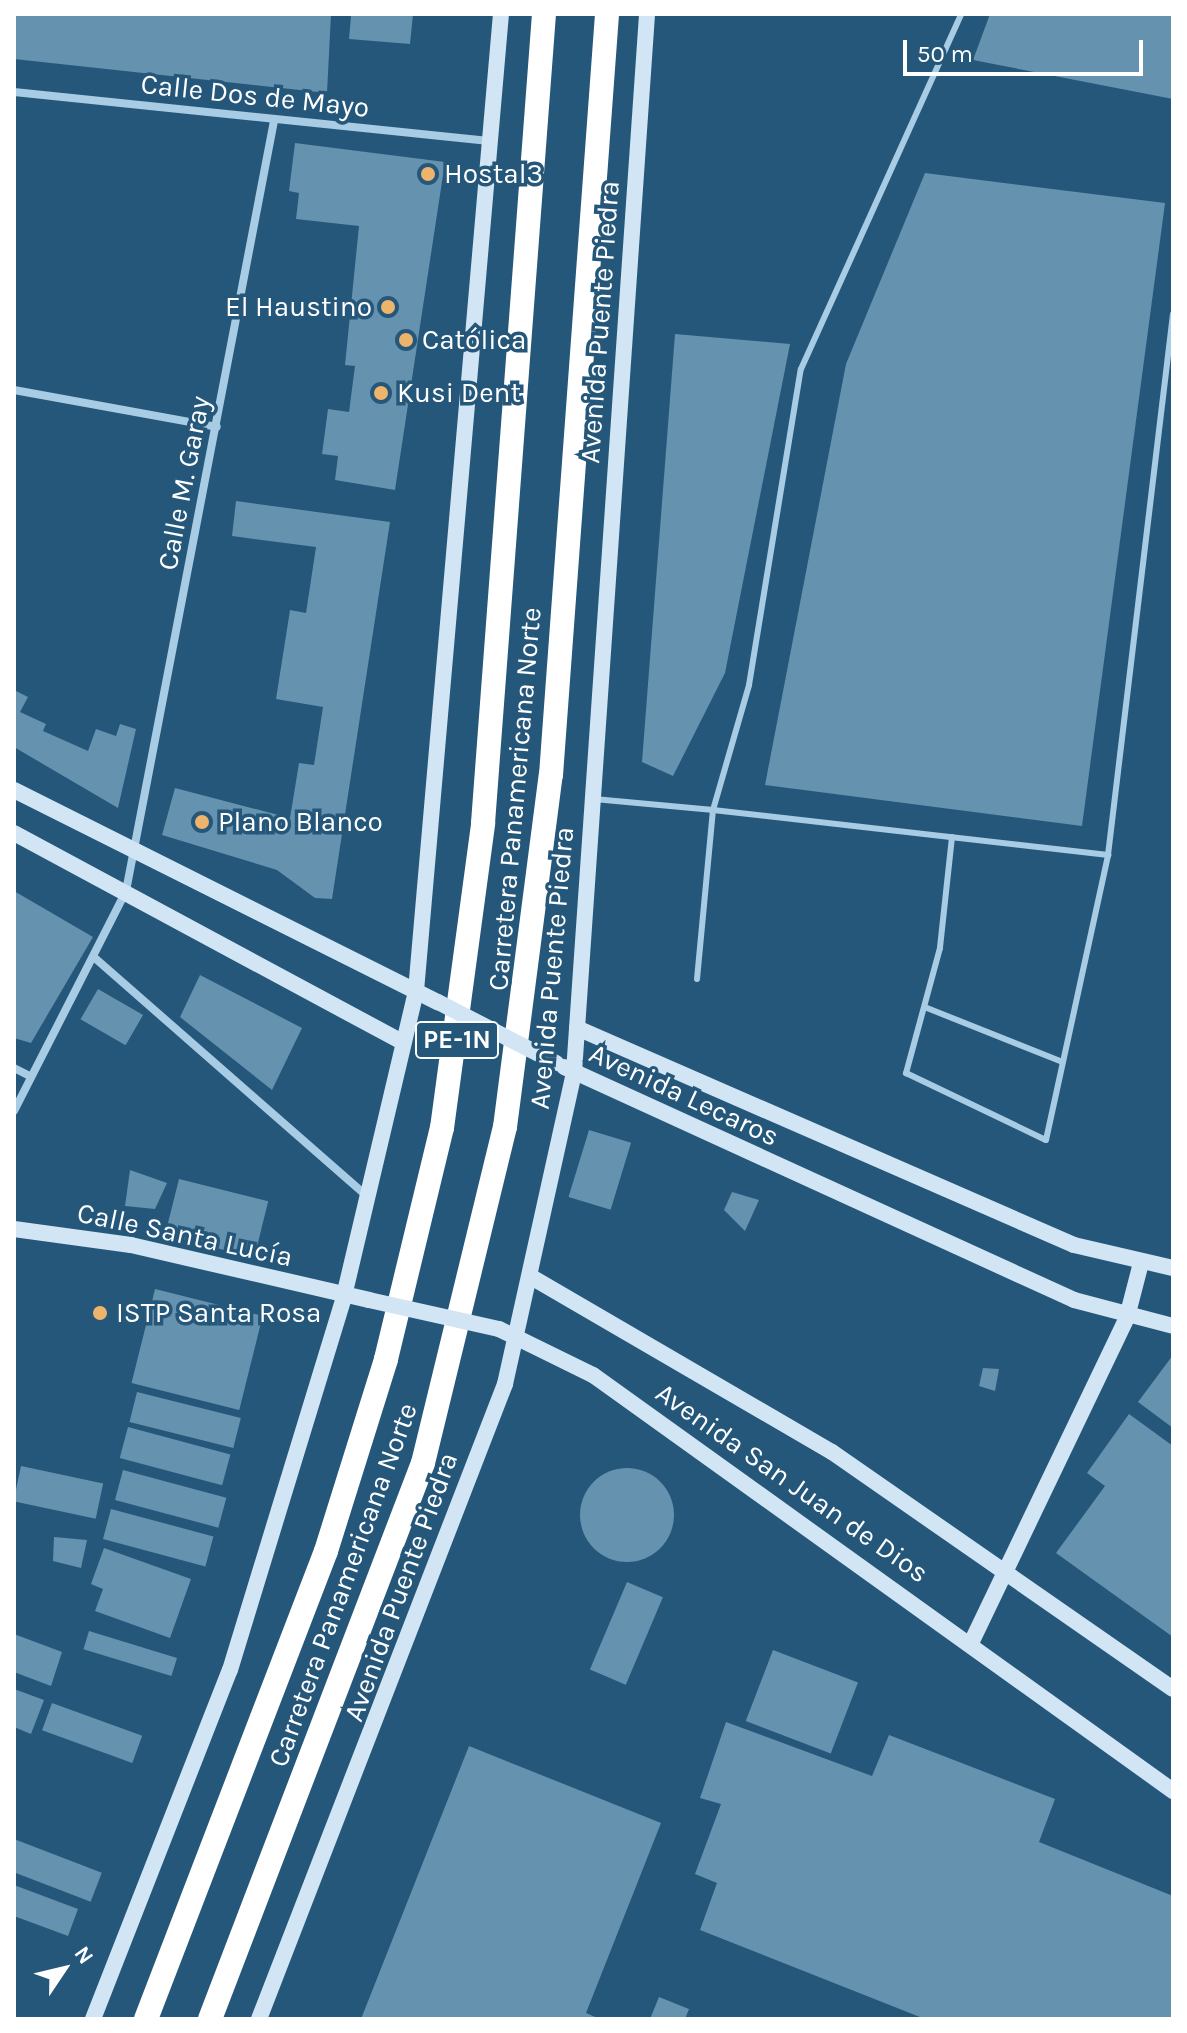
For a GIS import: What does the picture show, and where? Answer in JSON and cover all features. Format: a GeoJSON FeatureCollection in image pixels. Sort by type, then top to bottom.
{"type":"FeatureCollection","features":[{"type":"Feature","properties":{"kind":"highway","name":"Carretera Panamericana Norte"},"geometry":{"type":"LineString","coordinates":[[146,2019],[326,1551],[386,1359],[442,1128],[483,823],[544,14]]}},
{"type":"Feature","properties":{"kind":"highway","name":"Carretera Panamericana Norte"},"geometry":{"type":"LineString","coordinates":[[210,2019],[409,1508],[449,1376],[502,1140],[551,775],[607,14]]}},
{"type":"Feature","properties":{"kind":"main road"},"geometry":{"type":"LineString","coordinates":[[93,2019],[230,1670],[344,1296],[416,991],[501,14]]}},
{"type":"Feature","properties":{"kind":"main road","name":"Avenida Puente Piedra"},"geometry":{"type":"LineString","coordinates":[[259,2019],[376,1729],[521,1336],[574,1072],[647,14]]}},
{"type":"Feature","properties":{"kind":"main road","name":"Avenida Lecaros"},"geometry":{"type":"LineString","coordinates":[[14,790],[574,1072],[912,1231],[1127,1317],[1173,1326]]}},
{"type":"Feature","properties":{"kind":"main road"},"geometry":{"type":"LineString","coordinates":[[14,833],[402,1042]]}},
{"type":"Feature","properties":{"kind":"main road"},"geometry":{"type":"LineString","coordinates":[[577,1028],[1074,1245],[1173,1268]]}},
{"type":"Feature","properties":{"kind":"main road","name":"Calle Santa Lucía"},"geometry":{"type":"LineString","coordinates":[[14,1229],[131,1245],[344,1296]]}},
{"type":"Feature","properties":{"kind":"main road"},"geometry":{"type":"LineString","coordinates":[[972,1641],[1127,1317],[1141,1263]]}},
{"type":"Feature","properties":{"kind":"main road","name":"Avenida San Juan de Dios"},"geometry":{"type":"LineString","coordinates":[[533,1278],[832,1452],[1008,1570],[1173,1689]]}},
{"type":"Feature","properties":{"kind":"main road","name":"Avenida San Juan de Dios"},"geometry":{"type":"LineString","coordinates":[[344,1296],[499,1329],[521,1336],[593,1375],[972,1641],[1173,1791]]}},
{"type":"Feature","properties":{"kind":"street","name":"Calle Dos de Mayo"},"geometry":{"type":"LineString","coordinates":[[14,92],[492,141]]}},
{"type":"Feature","properties":{"kind":"street","name":"Calle M. Garay"},"geometry":{"type":"LineString","coordinates":[[14,1111],[28,1075],[96,959],[126,891],[274,121]]}},
{"type":"Feature","properties":{"kind":"street"},"geometry":{"type":"LineString","coordinates":[[14,390],[217,427]]}},
{"type":"Feature","properties":{"kind":"street"},"geometry":{"type":"LineString","coordinates":[[96,959],[368,1197]]}},
{"type":"Feature","properties":{"kind":"street"},"geometry":{"type":"LineString","coordinates":[[14,1068],[28,1075]]}},
{"type":"Feature","properties":{"kind":"lane"},"geometry":{"type":"LineString","coordinates":[[697,979],[713,810],[749,685],[801,369],[961,14]]}},
{"type":"Feature","properties":{"kind":"lane"},"geometry":{"type":"LineString","coordinates":[[952,837],[927,1008],[906,1073],[1046,1140],[1108,855],[1173,314]]}},
{"type":"Feature","properties":{"kind":"lane"},"geometry":{"type":"LineString","coordinates":[[594,799],[1108,855]]}},
{"type":"Feature","properties":{"kind":"lane"},"geometry":{"type":"LineString","coordinates":[[927,1008],[1063,1062]]}},
{"type":"Feature","properties":{"kind":"building"},"geometry":{"type":"Polygon","coordinates":[[[14,14],[331,14],[327,93],[14,59],[14,14]]]}},
{"type":"Feature","properties":{"kind":"building"},"geometry":{"type":"Polygon","coordinates":[[[413,14],[410,44],[349,39],[351,16],[413,14]]]}},
{"type":"Feature","properties":{"kind":"building"},"geometry":{"type":"Polygon","coordinates":[[[990,14],[1173,14],[1173,99],[973,60],[990,14]]]}},
{"type":"Feature","properties":{"kind":"building"},"geometry":{"type":"Polygon","coordinates":[[[295,143],[445,162],[395,490],[335,480],[338,456],[322,454],[328,409],[349,412],[355,366],[345,365],[359,226],[296,219],[299,193],[289,191],[295,143]]]}},
{"type":"Feature","properties":{"kind":"building"},"geometry":{"type":"Polygon","coordinates":[[[925,173],[1165,203],[1082,826],[765,785],[846,364],[925,173]]]}},
{"type":"Feature","properties":{"kind":"building"},"geometry":{"type":"Polygon","coordinates":[[[675,334],[790,344],[725,673],[673,776],[642,762],[675,334]]]}},
{"type":"Feature","properties":{"kind":"building"},"geometry":{"type":"Polygon","coordinates":[[[236,501],[390,522],[332,899],[315,898],[277,870],[162,835],[175,788],[290,818],[299,763],[314,765],[323,707],[276,699],[290,610],[306,613],[316,547],[232,536],[236,501]]]}},
{"type":"Feature","properties":{"kind":"building"},"geometry":{"type":"Polygon","coordinates":[[[14,690],[28,697],[20,712],[46,724],[43,731],[88,751],[96,729],[116,736],[120,724],[136,729],[118,808],[14,747],[14,690]]]}},
{"type":"Feature","properties":{"kind":"building"},"geometry":{"type":"Polygon","coordinates":[[[14,891],[93,937],[31,1043],[14,1038],[14,891]]]}},
{"type":"Feature","properties":{"kind":"building"},"geometry":{"type":"Polygon","coordinates":[[[200,975],[302,1028],[272,1090],[180,1017],[200,975]]]}},
{"type":"Feature","properties":{"kind":"building"},"geometry":{"type":"Polygon","coordinates":[[[98,989],[143,1015],[126,1045],[80,1019],[98,989]]]}},
{"type":"Feature","properties":{"kind":"building"},"geometry":{"type":"Polygon","coordinates":[[[589,1130],[631,1143],[611,1210],[569,1197],[589,1130]]]}},
{"type":"Feature","properties":{"kind":"building"},"geometry":{"type":"Polygon","coordinates":[[[130,1170],[167,1183],[155,1209],[125,1206],[130,1170]]]}},
{"type":"Feature","properties":{"kind":"building"},"geometry":{"type":"Polygon","coordinates":[[[179,1179],[268,1201],[254,1258],[165,1235],[179,1179]]]}},
{"type":"Feature","properties":{"kind":"building"},"geometry":{"type":"Polygon","coordinates":[[[732,1192],[759,1200],[745,1231],[724,1210],[732,1192]]]}},
{"type":"Feature","properties":{"kind":"building"},"geometry":{"type":"Polygon","coordinates":[[[155,1289],[263,1316],[239,1410],[132,1383],[155,1289]]]}},
{"type":"Feature","properties":{"kind":"building"},"geometry":{"type":"Polygon","coordinates":[[[1173,1355],[1173,1428],[1138,1402],[1173,1355]]]}},
{"type":"Feature","properties":{"kind":"building"},"geometry":{"type":"Polygon","coordinates":[[[983,1368],[999,1369],[995,1391],[979,1386],[983,1368]]]}},
{"type":"Feature","properties":{"kind":"building"},"geometry":{"type":"Polygon","coordinates":[[[137,1392],[241,1418],[233,1448],[130,1422],[137,1392]]]}},
{"type":"Feature","properties":{"kind":"building"},"geometry":{"type":"Polygon","coordinates":[[[1129,1414],[1173,1446],[1173,1637],[1056,1553],[1105,1486],[1087,1473],[1129,1414]]]}},
{"type":"Feature","properties":{"kind":"building"},"geometry":{"type":"Polygon","coordinates":[[[128,1427],[230,1454],[222,1485],[120,1458],[128,1427]]]}},
{"type":"Feature","properties":{"kind":"building"},"geometry":{"type":"Polygon","coordinates":[[[21,1466],[103,1483],[96,1519],[14,1501],[21,1466]]]}},
{"type":"Feature","properties":{"kind":"building"},"geometry":{"type":"Polygon","coordinates":[[[627,1468],[645,1471],[660,1482],[671,1497],[674,1515],[671,1533],[660,1548],[645,1559],[627,1562],[609,1559],[594,1548],[583,1533],[580,1515],[583,1497],[594,1482],[609,1471],[627,1468]]]}},
{"type":"Feature","properties":{"kind":"building"},"geometry":{"type":"Polygon","coordinates":[[[123,1470],[226,1498],[218,1528],[115,1500],[123,1470]]]}},
{"type":"Feature","properties":{"kind":"building"},"geometry":{"type":"Polygon","coordinates":[[[111,1509],[213,1536],[205,1566],[103,1539],[111,1509]]]}},
{"type":"Feature","properties":{"kind":"building"},"geometry":{"type":"Polygon","coordinates":[[[54,1537],[87,1540],[81,1568],[53,1561],[54,1537]]]}},
{"type":"Feature","properties":{"kind":"building"},"geometry":{"type":"Polygon","coordinates":[[[104,1548],[191,1579],[170,1638],[95,1611],[103,1589],[91,1584],[104,1548]]]}},
{"type":"Feature","properties":{"kind":"building"},"geometry":{"type":"Polygon","coordinates":[[[627,1582],[663,1597],[626,1685],[590,1669],[627,1582]]]}},
{"type":"Feature","properties":{"kind":"building"},"geometry":{"type":"Polygon","coordinates":[[[89,1631],[177,1658],[171,1676],[83,1649],[89,1631]]]}},
{"type":"Feature","properties":{"kind":"building"},"geometry":{"type":"Polygon","coordinates":[[[14,1634],[62,1652],[51,1686],[14,1672],[14,1634]]]}},
{"type":"Feature","properties":{"kind":"building"},"geometry":{"type":"Polygon","coordinates":[[[773,1650],[858,1683],[831,1754],[746,1721],[773,1650]]]}},
{"type":"Feature","properties":{"kind":"building"},"geometry":{"type":"Polygon","coordinates":[[[14,1689],[44,1700],[31,1734],[14,1727],[14,1689]]]}},
{"type":"Feature","properties":{"kind":"building"},"geometry":{"type":"Polygon","coordinates":[[[52,1703],[142,1736],[132,1763],[42,1730],[52,1703]]]}},
{"type":"Feature","properties":{"kind":"building"},"geometry":{"type":"Polygon","coordinates":[[[726,1722],[872,1776],[889,1735],[1055,1799],[1039,1842],[1173,1896],[1173,2019],[925,2019],[700,1930],[717,1883],[695,1874],[721,1804],[700,1798],[726,1722]]]}},
{"type":"Feature","properties":{"kind":"building"},"geometry":{"type":"Polygon","coordinates":[[[469,1746],[661,1823],[586,2013],[600,2019],[361,2019],[469,1746]]]}},
{"type":"Feature","properties":{"kind":"building"},"geometry":{"type":"Polygon","coordinates":[[[14,1839],[102,1873],[91,1902],[14,1872],[14,1839]]]}},
{"type":"Feature","properties":{"kind":"building"},"geometry":{"type":"Polygon","coordinates":[[[14,1885],[78,1909],[68,1936],[14,1916],[14,1885]]]}},
{"type":"Feature","properties":{"kind":"building"},"geometry":{"type":"Polygon","coordinates":[[[659,1997],[689,2009],[685,2019],[650,2019],[659,1997]]]}},
{"type":"Feature","properties":{"kind":"place","name":"Hostal3"},"geometry":{"type":"Point","coordinates":[428,174]}},
{"type":"Feature","properties":{"kind":"place","name":"El Haustino"},"geometry":{"type":"Point","coordinates":[388,307]}},
{"type":"Feature","properties":{"kind":"place","name":"Católica"},"geometry":{"type":"Point","coordinates":[406,340]}},
{"type":"Feature","properties":{"kind":"place","name":"Kusi Dent"},"geometry":{"type":"Point","coordinates":[381,393]}},
{"type":"Feature","properties":{"kind":"place","name":"Plano Blanco"},"geometry":{"type":"Point","coordinates":[202,822]}},
{"type":"Feature","properties":{"kind":"place","name":"ISTP Santa Rosa"},"geometry":{"type":"Point","coordinates":[100,1313]}}]}
